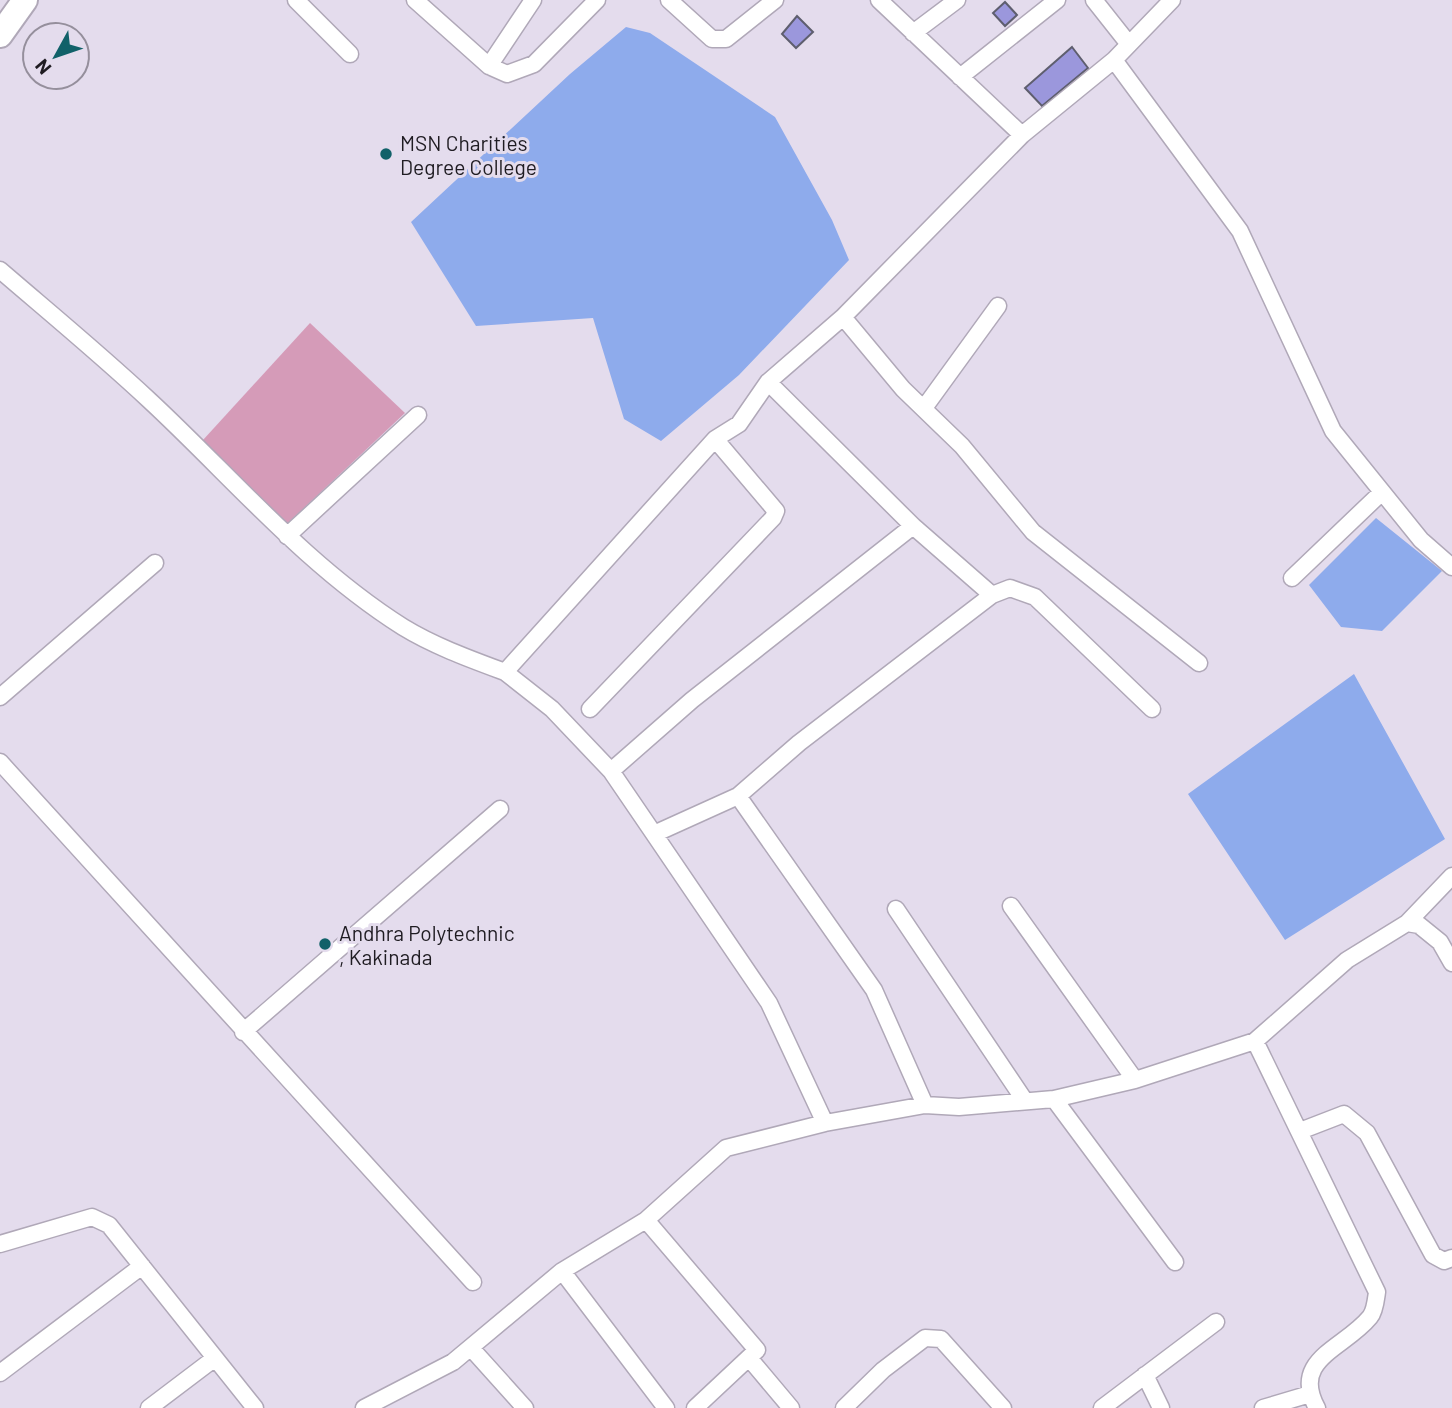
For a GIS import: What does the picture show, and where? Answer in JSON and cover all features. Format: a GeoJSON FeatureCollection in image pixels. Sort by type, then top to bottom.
{"type":"FeatureCollection","features":[{"type":"Feature","properties":{"kind":"highway"},"geometry":{"type":"LineString","coordinates":[[0,34],[25,0]]}},
{"type":"Feature","properties":{"kind":"street"},"geometry":{"type":"LineString","coordinates":[[296,0],[350,54]]}},
{"type":"Feature","properties":{"kind":"street"},"geometry":{"type":"LineString","coordinates":[[415,0],[489,66],[508,74],[534,64],[597,0]]}},
{"type":"Feature","properties":{"kind":"street"},"geometry":{"type":"LineString","coordinates":[[489,66],[533,0]]}},
{"type":"Feature","properties":{"kind":"street"},"geometry":{"type":"LineString","coordinates":[[669,0],[712,39],[719,40],[726,39],[774,0]]}},
{"type":"Feature","properties":{"kind":"street"},"geometry":{"type":"LineString","coordinates":[[879,0],[1022,135]]}},
{"type":"Feature","properties":{"kind":"street"},"geometry":{"type":"LineString","coordinates":[[914,33],[957,0]]}},
{"type":"Feature","properties":{"kind":"street"},"geometry":{"type":"LineString","coordinates":[[960,77],[1057,0]]}},
{"type":"Feature","properties":{"kind":"street"},"geometry":{"type":"LineString","coordinates":[[1094,0],[1128,43]]}},
{"type":"Feature","properties":{"kind":"street"},"geometry":{"type":"LineString","coordinates":[[505,672],[715,439],[739,424],[768,382],[843,317],[1022,135],[1114,60],[1172,0]]}},
{"type":"Feature","properties":{"kind":"street"},"geometry":{"type":"LineString","coordinates":[[1114,60],[1240,231],[1333,431],[1421,540],[1452,567]]}},
{"type":"Feature","properties":{"kind":"street"},"geometry":{"type":"LineString","coordinates":[[0,270],[149,400],[323,569],[403,627],[459,655],[505,672],[552,709],[611,772],[769,1003],[825,1123]]}},
{"type":"Feature","properties":{"kind":"street"},"geometry":{"type":"LineString","coordinates":[[924,408],[998,306]]}},
{"type":"Feature","properties":{"kind":"street"},"geometry":{"type":"LineString","coordinates":[[843,317],[903,389],[962,446],[1033,532],[1199,663]]}},
{"type":"Feature","properties":{"kind":"street"},"geometry":{"type":"LineString","coordinates":[[768,382],[913,526],[992,594]]}},
{"type":"Feature","properties":{"kind":"street"},"geometry":{"type":"LineString","coordinates":[[287,536],[418,415]]}},
{"type":"Feature","properties":{"kind":"street"},"geometry":{"type":"LineString","coordinates":[[590,709],[773,518],[776,510],[715,439]]}},
{"type":"Feature","properties":{"kind":"street"},"geometry":{"type":"LineString","coordinates":[[1292,578],[1382,492]]}},
{"type":"Feature","properties":{"kind":"street"},"geometry":{"type":"LineString","coordinates":[[611,772],[692,700],[913,526]]}},
{"type":"Feature","properties":{"kind":"street"},"geometry":{"type":"LineString","coordinates":[[0,697],[155,563]]}},
{"type":"Feature","properties":{"kind":"street"},"geometry":{"type":"LineString","coordinates":[[654,834],[738,796],[799,743],[992,594],[1010,588],[1035,597],[1152,709]]}},
{"type":"Feature","properties":{"kind":"street"},"geometry":{"type":"LineString","coordinates":[[0,762],[473,1282]]}},
{"type":"Feature","properties":{"kind":"street"},"geometry":{"type":"LineString","coordinates":[[738,796],[874,990],[925,1105]]}},
{"type":"Feature","properties":{"kind":"street"},"geometry":{"type":"LineString","coordinates":[[243,1032],[500,809]]}},
{"type":"Feature","properties":{"kind":"street"},"geometry":{"type":"LineString","coordinates":[[364,1408],[453,1362],[562,1271],[646,1220],[726,1148],[825,1123],[925,1105],[959,1107],[1054,1099],[1135,1080],[1255,1041],[1347,960],[1407,923],[1452,876]]}},
{"type":"Feature","properties":{"kind":"street"},"geometry":{"type":"LineString","coordinates":[[1011,906],[1135,1080]]}},
{"type":"Feature","properties":{"kind":"street"},"geometry":{"type":"LineString","coordinates":[[896,909],[1025,1101]]}},
{"type":"Feature","properties":{"kind":"street"},"geometry":{"type":"LineString","coordinates":[[1407,923],[1419,925],[1440,942],[1452,963]]}},
{"type":"Feature","properties":{"kind":"street"},"geometry":{"type":"LineString","coordinates":[[1255,1041],[1377,1292],[1372,1316],[1314,1366],[1308,1379],[1314,1401],[1263,1408]]}},
{"type":"Feature","properties":{"kind":"street"},"geometry":{"type":"LineString","coordinates":[[1054,1099],[1175,1262]]}},
{"type":"Feature","properties":{"kind":"street"},"geometry":{"type":"LineString","coordinates":[[1300,1131],[1344,1114],[1353,1119],[1367,1133],[1433,1255],[1444,1261],[1452,1258]]}},
{"type":"Feature","properties":{"kind":"street"},"geometry":{"type":"LineString","coordinates":[[0,1244],[92,1217],[109,1225],[255,1408]]}},
{"type":"Feature","properties":{"kind":"street"},"geometry":{"type":"LineString","coordinates":[[646,1220],[757,1350],[695,1408]]}},
{"type":"Feature","properties":{"kind":"street"},"geometry":{"type":"LineString","coordinates":[[0,1373],[142,1266]]}},
{"type":"Feature","properties":{"kind":"street"},"geometry":{"type":"LineString","coordinates":[[562,1271],[666,1408]]}},
{"type":"Feature","properties":{"kind":"street"},"geometry":{"type":"LineString","coordinates":[[1102,1408],[1216,1322]]}},
{"type":"Feature","properties":{"kind":"street"},"geometry":{"type":"LineString","coordinates":[[844,1408],[883,1370],[925,1338],[941,1339],[1003,1408]]}},
{"type":"Feature","properties":{"kind":"street"},"geometry":{"type":"LineString","coordinates":[[471,1348],[525,1408]]}},
{"type":"Feature","properties":{"kind":"street"},"geometry":{"type":"LineString","coordinates":[[149,1408],[215,1358]]}},
{"type":"Feature","properties":{"kind":"street"},"geometry":{"type":"LineString","coordinates":[[749,1358],[791,1408]]}},
{"type":"Feature","properties":{"kind":"street"},"geometry":{"type":"LineString","coordinates":[[1144,1375],[1161,1408]]}},
{"type":"Feature","properties":{"kind":"shaded area"},"geometry":{"type":"Polygon","coordinates":[[[310,323],[405,413],[287,524],[203,440],[310,323]]]}},
{"type":"Feature","properties":{"kind":"water"},"geometry":{"type":"Polygon","coordinates":[[[626,27],[650,33],[775,117],[832,220],[849,260],[739,375],[661,441],[624,419],[593,318],[476,326],[411,222],[570,74],[626,27]]]}},
{"type":"Feature","properties":{"kind":"water"},"geometry":{"type":"Polygon","coordinates":[[[1376,518],[1442,571],[1382,631],[1341,627],[1309,585],[1376,518]]]}},
{"type":"Feature","properties":{"kind":"water"},"geometry":{"type":"Polygon","coordinates":[[[1354,674],[1445,839],[1285,940],[1188,794],[1354,674]]]}},
{"type":"Feature","properties":{"kind":"building"},"geometry":{"type":"Polygon","coordinates":[[[1005,2],[1017,15],[1005,26],[993,13],[1005,2]]]}},
{"type":"Feature","properties":{"kind":"building"},"geometry":{"type":"Polygon","coordinates":[[[797,16],[813,32],[796,48],[782,34],[797,16]]]}},
{"type":"Feature","properties":{"kind":"building"},"geometry":{"type":"Polygon","coordinates":[[[1072,47],[1088,68],[1042,106],[1025,88],[1072,47]]]}},
{"type":"Feature","properties":{"kind":"place","name":"MSN Charities Degree College"},"geometry":{"type":"Point","coordinates":[386,154]}},
{"type":"Feature","properties":{"kind":"place","name":"Andhra Polytechnic , Kakinada"},"geometry":{"type":"Point","coordinates":[325,944]}}]}
